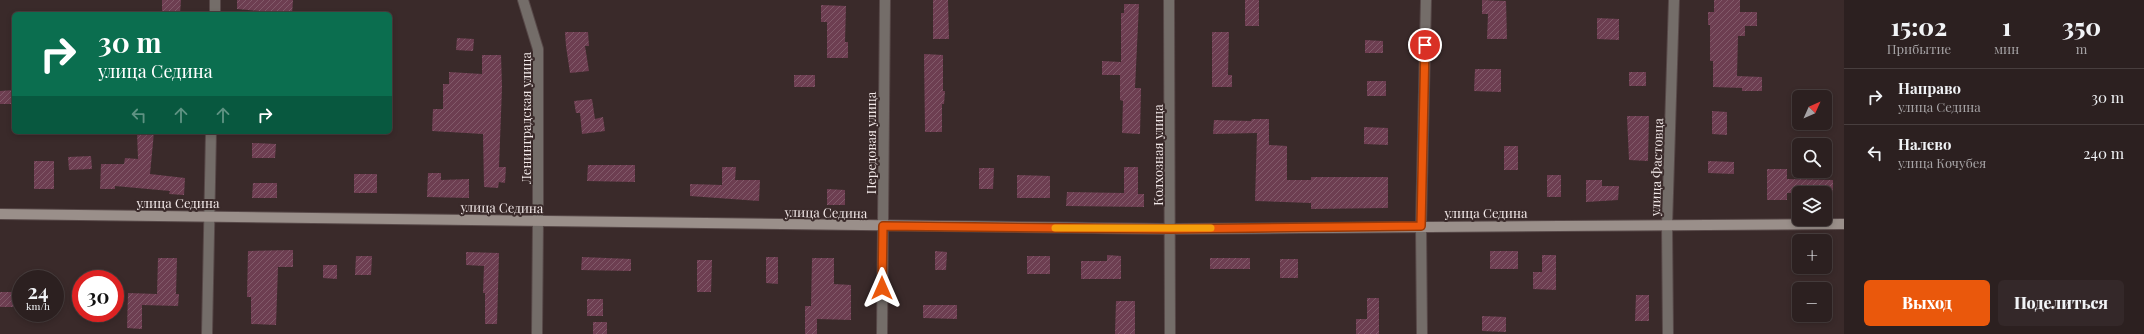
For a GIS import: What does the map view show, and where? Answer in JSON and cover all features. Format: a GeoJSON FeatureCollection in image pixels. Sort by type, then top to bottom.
{"type":"FeatureCollection","features":[{"type":"Feature","properties":{"kind":"main road","name":"улица Седина"},"geometry":{"type":"LineString","coordinates":[[0,214],[209,215],[538,221],[1170,229],[1844,224]]}},
{"type":"Feature","properties":{"kind":"street"},"geometry":{"type":"LineString","coordinates":[[215,0],[215,12]]}},
{"type":"Feature","properties":{"kind":"street","name":"Ленинградская улица"},"geometry":{"type":"LineString","coordinates":[[523,0],[538,49],[537,334]]}},
{"type":"Feature","properties":{"kind":"street","name":"Передовая улица"},"geometry":{"type":"LineString","coordinates":[[882,334],[884,0]]}},
{"type":"Feature","properties":{"kind":"street","name":"Колхозная улица"},"geometry":{"type":"LineString","coordinates":[[1169,0],[1170,334]]}},
{"type":"Feature","properties":{"kind":"street"},"geometry":{"type":"LineString","coordinates":[[1422,334],[1421,226],[1426,0]]}},
{"type":"Feature","properties":{"kind":"street","name":"улица Фастовца"},"geometry":{"type":"LineString","coordinates":[[1668,334],[1667,225],[1674,0]]}},
{"type":"Feature","properties":{"kind":"street"},"geometry":{"type":"LineString","coordinates":[[207,334],[211,134]]}},
{"type":"Feature","properties":{"kind":"building"},"geometry":{"type":"Polygon","coordinates":[[[162,0],[181,0],[180,12],[162,12],[162,0]]]}},
{"type":"Feature","properties":{"kind":"building"},"geometry":{"type":"Polygon","coordinates":[[[237,0],[293,0],[292,12],[270,12],[237,9],[237,0]]]}},
{"type":"Feature","properties":{"kind":"building"},"geometry":{"type":"Polygon","coordinates":[[[933,0],[948,0],[949,39],[933,39],[933,0]]]}},
{"type":"Feature","properties":{"kind":"building"},"geometry":{"type":"Polygon","coordinates":[[[1245,0],[1259,0],[1259,26],[1245,26],[1245,0]]]}},
{"type":"Feature","properties":{"kind":"building"},"geometry":{"type":"Polygon","coordinates":[[[1482,0],[1506,1],[1507,39],[1487,39],[1488,14],[1482,14],[1482,0]]]}},
{"type":"Feature","properties":{"kind":"building"},"geometry":{"type":"Polygon","coordinates":[[[1714,0],[1740,0],[1740,12],[1757,12],[1757,26],[1745,26],[1745,36],[1738,36],[1737,76],[1762,77],[1762,91],[1742,91],[1742,88],[1713,87],[1713,61],[1710,61],[1710,25],[1708,25],[1708,12],[1714,12],[1714,0]]]}},
{"type":"Feature","properties":{"kind":"building"},"geometry":{"type":"Polygon","coordinates":[[[1124,4],[1139,4],[1135,88],[1141,88],[1140,134],[1122,133],[1123,101],[1120,100],[1120,75],[1102,75],[1102,61],[1121,62],[1121,13],[1124,13],[1124,4]]]}},
{"type":"Feature","properties":{"kind":"building"},"geometry":{"type":"Polygon","coordinates":[[[821,5],[846,6],[845,42],[848,42],[848,58],[827,58],[827,22],[821,22],[821,5]]]}},
{"type":"Feature","properties":{"kind":"building"},"geometry":{"type":"Polygon","coordinates":[[[1597,18],[1619,19],[1619,40],[1597,39],[1597,18]]]}},
{"type":"Feature","properties":{"kind":"building"},"geometry":{"type":"Polygon","coordinates":[[[565,32],[588,32],[589,46],[585,46],[589,71],[570,73],[565,32]]]}},
{"type":"Feature","properties":{"kind":"building"},"geometry":{"type":"Polygon","coordinates":[[[1212,32],[1229,32],[1228,75],[1232,75],[1232,87],[1212,87],[1212,32]]]}},
{"type":"Feature","properties":{"kind":"building"},"geometry":{"type":"Polygon","coordinates":[[[457,38],[474,39],[473,51],[456,50],[457,38]]]}},
{"type":"Feature","properties":{"kind":"building"},"geometry":{"type":"Polygon","coordinates":[[[1365,40],[1383,41],[1383,53],[1365,53],[1365,40]]]}},
{"type":"Feature","properties":{"kind":"building"},"geometry":{"type":"Polygon","coordinates":[[[924,54],[943,55],[943,91],[945,91],[944,104],[942,104],[942,132],[925,132],[924,54]]]}},
{"type":"Feature","properties":{"kind":"building"},"geometry":{"type":"Polygon","coordinates":[[[482,55],[501,55],[502,87],[499,167],[506,167],[505,183],[499,182],[498,188],[484,187],[483,134],[432,131],[433,109],[443,109],[443,84],[449,84],[449,72],[482,74],[482,55]]]}},
{"type":"Feature","properties":{"kind":"building"},"geometry":{"type":"Polygon","coordinates":[[[1475,69],[1501,69],[1501,92],[1474,91],[1475,69]]]}},
{"type":"Feature","properties":{"kind":"building"},"geometry":{"type":"Polygon","coordinates":[[[1629,72],[1646,72],[1646,86],[1629,86],[1629,72]]]}},
{"type":"Feature","properties":{"kind":"building"},"geometry":{"type":"Polygon","coordinates":[[[794,75],[815,75],[815,87],[794,87],[794,75]]]}},
{"type":"Feature","properties":{"kind":"building"},"geometry":{"type":"Polygon","coordinates":[[[1367,81],[1386,81],[1386,96],[1367,96],[1367,81]]]}},
{"type":"Feature","properties":{"kind":"building"},"geometry":{"type":"Polygon","coordinates":[[[12,90],[12,104],[0,104],[0,91],[12,90]]]}},
{"type":"Feature","properties":{"kind":"building"},"geometry":{"type":"Polygon","coordinates":[[[592,99],[595,119],[603,117],[605,131],[582,134],[580,113],[576,113],[574,101],[592,99]]]}},
{"type":"Feature","properties":{"kind":"building"},"geometry":{"type":"Polygon","coordinates":[[[1712,111],[1727,112],[1727,135],[1712,134],[1712,111]]]}},
{"type":"Feature","properties":{"kind":"building"},"geometry":{"type":"Polygon","coordinates":[[[1627,116],[1649,116],[1648,161],[1629,160],[1627,116]]]}},
{"type":"Feature","properties":{"kind":"building"},"geometry":{"type":"Polygon","coordinates":[[[1252,119],[1269,119],[1269,145],[1287,146],[1287,180],[1311,180],[1311,177],[1388,177],[1388,208],[1311,209],[1311,203],[1255,201],[1257,133],[1213,134],[1214,120],[1251,121],[1252,119]]]}},
{"type":"Feature","properties":{"kind":"building"},"geometry":{"type":"Polygon","coordinates":[[[1364,127],[1388,128],[1388,145],[1364,144],[1364,127]]]}},
{"type":"Feature","properties":{"kind":"building"},"geometry":{"type":"Polygon","coordinates":[[[137,134],[154,134],[150,174],[185,178],[184,195],[169,194],[170,191],[115,186],[115,189],[100,189],[101,164],[124,164],[125,158],[138,159],[137,134]]]}},
{"type":"Feature","properties":{"kind":"building"},"geometry":{"type":"Polygon","coordinates":[[[252,143],[276,144],[275,158],[252,158],[252,143]]]}},
{"type":"Feature","properties":{"kind":"building"},"geometry":{"type":"Polygon","coordinates":[[[1504,146],[1518,146],[1518,170],[1504,170],[1504,146]]]}},
{"type":"Feature","properties":{"kind":"building"},"geometry":{"type":"Polygon","coordinates":[[[91,156],[92,169],[69,170],[68,157],[91,156]]]}},
{"type":"Feature","properties":{"kind":"building"},"geometry":{"type":"Polygon","coordinates":[[[34,161],[54,161],[54,189],[34,189],[34,161]]]}},
{"type":"Feature","properties":{"kind":"building"},"geometry":{"type":"Polygon","coordinates":[[[1708,161],[1734,162],[1734,174],[1708,173],[1708,161]]]}},
{"type":"Feature","properties":{"kind":"building"},"geometry":{"type":"Polygon","coordinates":[[[588,165],[635,165],[635,182],[587,181],[588,165]]]}},
{"type":"Feature","properties":{"kind":"building"},"geometry":{"type":"Polygon","coordinates":[[[722,167],[736,167],[735,180],[760,180],[759,201],[690,196],[690,184],[722,185],[722,167]]]}},
{"type":"Feature","properties":{"kind":"building"},"geometry":{"type":"Polygon","coordinates":[[[1124,167],[1138,167],[1138,194],[1144,194],[1144,207],[1066,206],[1067,192],[1124,193],[1124,167]]]}},
{"type":"Feature","properties":{"kind":"building"},"geometry":{"type":"Polygon","coordinates":[[[979,168],[994,168],[993,189],[979,189],[979,168]]]}},
{"type":"Feature","properties":{"kind":"building"},"geometry":{"type":"Polygon","coordinates":[[[1767,169],[1787,169],[1787,179],[1833,180],[1833,193],[1832,186],[1792,186],[1792,193],[1787,193],[1787,200],[1767,200],[1767,169]]]}},
{"type":"Feature","properties":{"kind":"building"},"geometry":{"type":"Polygon","coordinates":[[[428,173],[441,173],[441,180],[469,179],[469,198],[427,197],[428,173]]]}},
{"type":"Feature","properties":{"kind":"building"},"geometry":{"type":"Polygon","coordinates":[[[354,174],[377,174],[377,193],[354,193],[354,174]]]}},
{"type":"Feature","properties":{"kind":"building"},"geometry":{"type":"Polygon","coordinates":[[[1017,175],[1050,176],[1050,198],[1017,198],[1017,175]]]}},
{"type":"Feature","properties":{"kind":"building"},"geometry":{"type":"Polygon","coordinates":[[[1547,175],[1561,175],[1561,197],[1547,197],[1547,175]]]}},
{"type":"Feature","properties":{"kind":"building"},"geometry":{"type":"Polygon","coordinates":[[[1586,180],[1602,180],[1602,186],[1619,186],[1618,200],[1586,202],[1586,180]]]}},
{"type":"Feature","properties":{"kind":"building"},"geometry":{"type":"Polygon","coordinates":[[[253,183],[277,183],[277,198],[252,198],[253,183]]]}},
{"type":"Feature","properties":{"kind":"building"},"geometry":{"type":"Polygon","coordinates":[[[827,189],[845,190],[845,205],[827,205],[827,189]]]}},
{"type":"Feature","properties":{"kind":"building"},"geometry":{"type":"Polygon","coordinates":[[[293,250],[293,267],[278,267],[276,325],[251,324],[251,297],[247,297],[248,251],[293,250]]]}},
{"type":"Feature","properties":{"kind":"building"},"geometry":{"type":"Polygon","coordinates":[[[935,251],[947,252],[946,270],[935,270],[935,251]]]}},
{"type":"Feature","properties":{"kind":"building"},"geometry":{"type":"Polygon","coordinates":[[[1490,251],[1518,251],[1518,269],[1490,269],[1490,251]]]}},
{"type":"Feature","properties":{"kind":"building"},"geometry":{"type":"Polygon","coordinates":[[[466,252],[499,253],[497,324],[485,324],[485,293],[483,293],[484,266],[466,265],[466,252]]]}},
{"type":"Feature","properties":{"kind":"building"},"geometry":{"type":"Polygon","coordinates":[[[1107,255],[1121,256],[1121,279],[1081,279],[1081,261],[1107,261],[1107,255]]]}},
{"type":"Feature","properties":{"kind":"building"},"geometry":{"type":"Polygon","coordinates":[[[1542,255],[1556,255],[1556,290],[1533,289],[1533,272],[1542,272],[1542,255]]]}},
{"type":"Feature","properties":{"kind":"building"},"geometry":{"type":"Polygon","coordinates":[[[356,256],[372,256],[371,275],[355,275],[356,256]]]}},
{"type":"Feature","properties":{"kind":"building"},"geometry":{"type":"Polygon","coordinates":[[[1027,256],[1050,256],[1050,274],[1027,274],[1027,256]]]}},
{"type":"Feature","properties":{"kind":"building"},"geometry":{"type":"Polygon","coordinates":[[[582,257],[631,259],[631,271],[581,270],[582,257]]]}},
{"type":"Feature","properties":{"kind":"building"},"geometry":{"type":"Polygon","coordinates":[[[766,257],[778,257],[778,284],[766,283],[766,257]]]}},
{"type":"Feature","properties":{"kind":"building"},"geometry":{"type":"Polygon","coordinates":[[[158,258],[177,258],[176,294],[179,294],[178,306],[142,305],[142,329],[127,328],[128,293],[157,294],[158,258]]]}},
{"type":"Feature","properties":{"kind":"building"},"geometry":{"type":"Polygon","coordinates":[[[812,258],[834,258],[834,284],[851,285],[851,320],[817,319],[817,334],[805,334],[805,306],[811,306],[812,258]]]}},
{"type":"Feature","properties":{"kind":"building"},"geometry":{"type":"Polygon","coordinates":[[[1210,258],[1250,258],[1250,269],[1210,269],[1210,258]]]}},
{"type":"Feature","properties":{"kind":"building"},"geometry":{"type":"Polygon","coordinates":[[[1280,259],[1298,259],[1298,278],[1280,278],[1280,259]]]}},
{"type":"Feature","properties":{"kind":"building"},"geometry":{"type":"Polygon","coordinates":[[[697,260],[712,260],[711,292],[697,292],[697,260]]]}},
{"type":"Feature","properties":{"kind":"building"},"geometry":{"type":"Polygon","coordinates":[[[323,265],[337,265],[337,279],[323,278],[323,265]]]}},
{"type":"Feature","properties":{"kind":"building"},"geometry":{"type":"Polygon","coordinates":[[[0,292],[12,292],[12,307],[0,307],[0,292]]]}},
{"type":"Feature","properties":{"kind":"building"},"geometry":{"type":"Polygon","coordinates":[[[1636,295],[1649,295],[1649,321],[1635,321],[1636,295]]]}},
{"type":"Feature","properties":{"kind":"building"},"geometry":{"type":"Polygon","coordinates":[[[1367,298],[1379,298],[1379,334],[1356,334],[1356,319],[1367,319],[1367,298]]]}},
{"type":"Feature","properties":{"kind":"building"},"geometry":{"type":"Polygon","coordinates":[[[587,299],[603,299],[603,316],[587,316],[587,299]]]}},
{"type":"Feature","properties":{"kind":"building"},"geometry":{"type":"Polygon","coordinates":[[[1116,301],[1135,301],[1135,334],[1115,334],[1116,301]]]}},
{"type":"Feature","properties":{"kind":"building"},"geometry":{"type":"Polygon","coordinates":[[[923,305],[957,305],[957,319],[923,318],[923,305]]]}},
{"type":"Feature","properties":{"kind":"building"},"geometry":{"type":"Polygon","coordinates":[[[1482,316],[1506,317],[1506,332],[1482,331],[1482,316]]]}},
{"type":"Feature","properties":{"kind":"building"},"geometry":{"type":"Polygon","coordinates":[[[593,322],[607,322],[607,334],[593,334],[593,322]]]}},
{"type":"Feature","properties":{"kind":"slow traffic"},"geometry":{"type":"LineString","coordinates":[[1055,228],[1211,228]]}},
{"type":"Feature","properties":{"kind":"route"},"geometry":{"type":"LineString","coordinates":[[882,288],[883,226],[1170,229],[1421,226],[1425,45]]}}]}
